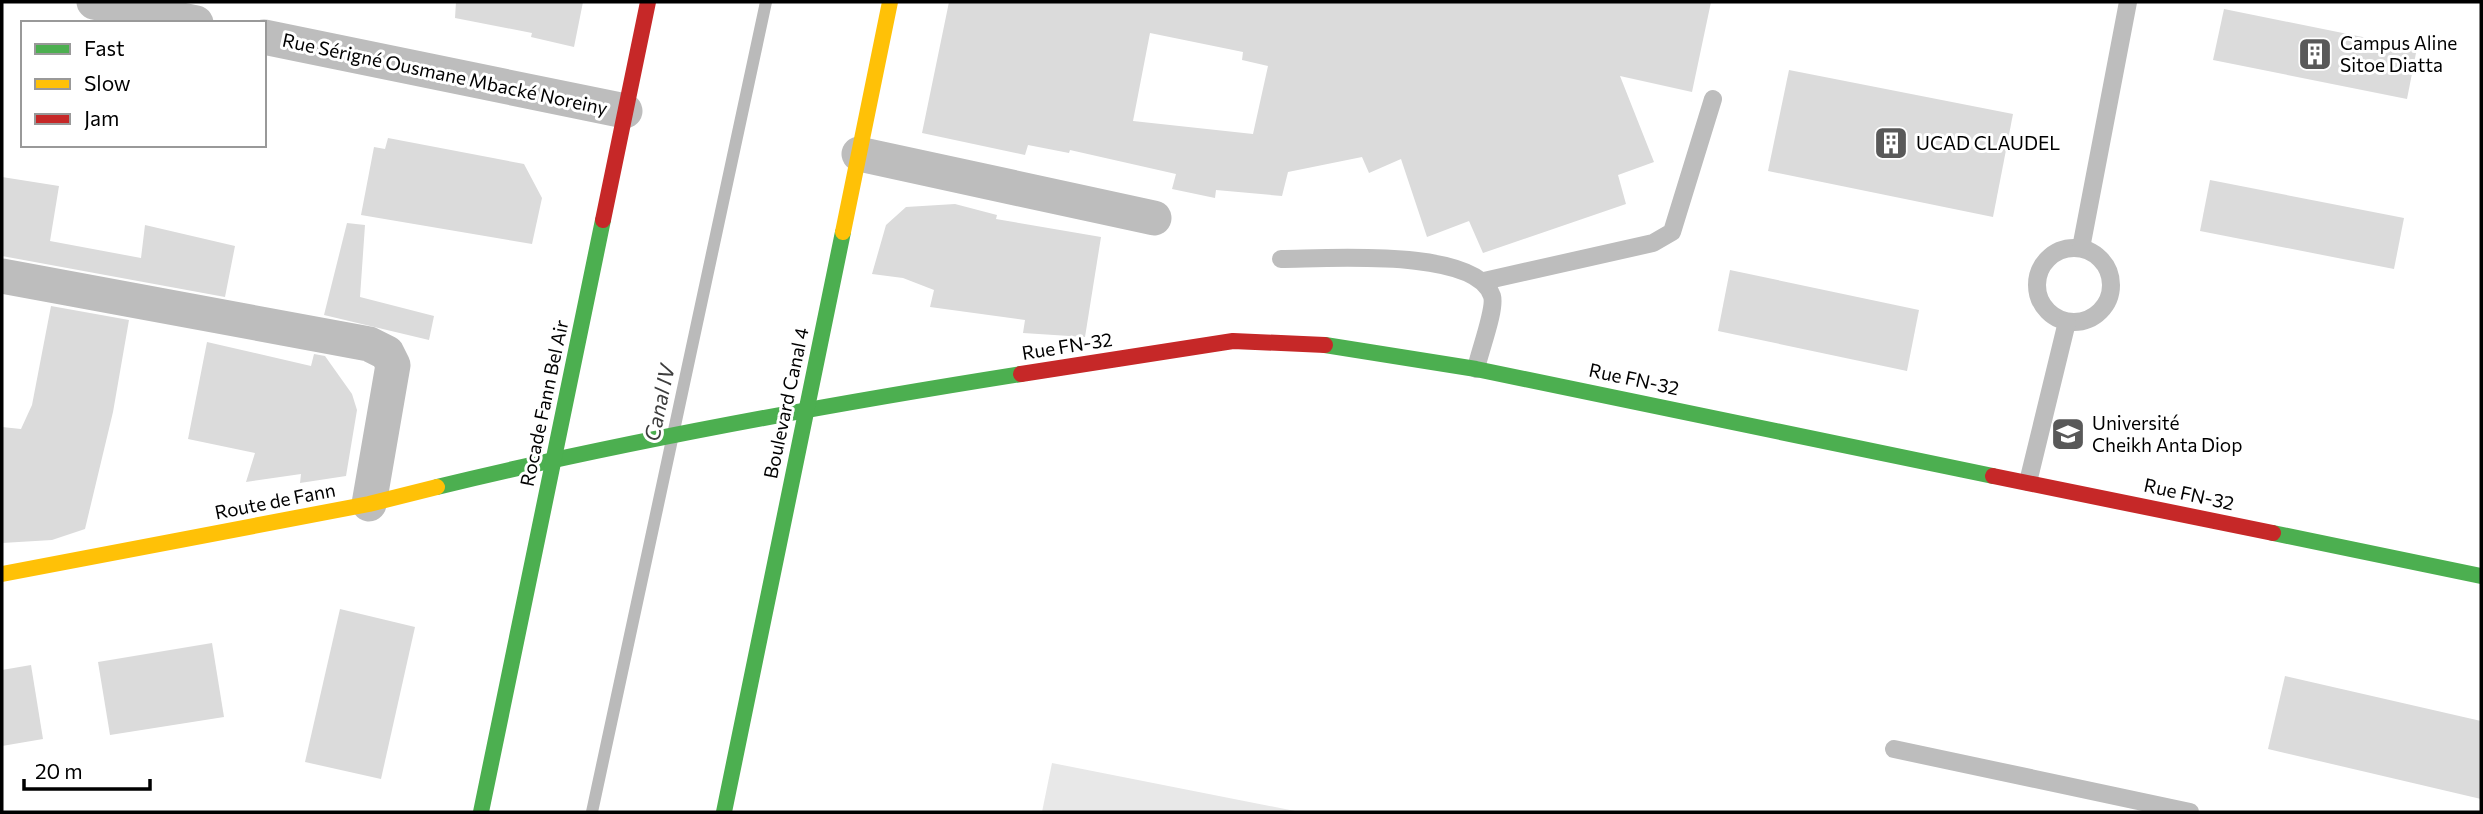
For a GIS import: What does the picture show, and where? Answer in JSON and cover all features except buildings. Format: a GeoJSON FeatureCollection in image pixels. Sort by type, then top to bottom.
{"type":"FeatureCollection","features":[{"type":"Feature","properties":{"kind":"street"},"geometry":{"type":"LineString","coordinates":[[94,2],[186,21]]}},
{"type":"Feature","properties":{"kind":"street","name":"Rocade Fann Bel Air"},"geometry":{"type":"LineString","coordinates":[[481,812],[648,2]]}},
{"type":"Feature","properties":{"kind":"street","name":"Boulevard Canal 4"},"geometry":{"type":"LineString","coordinates":[[724,812],[890,2]]}},
{"type":"Feature","properties":{"kind":"street","name":"Rue Sérigné Ousmane Mbacké Noreiny"},"geometry":{"type":"LineString","coordinates":[[266,37],[625,111]]}},
{"type":"Feature","properties":{"kind":"street"},"geometry":{"type":"LineString","coordinates":[[859,154],[1154,219]]}},
{"type":"Feature","properties":{"kind":"street"},"geometry":{"type":"LineString","coordinates":[[2,276],[369,344],[387,353],[393,365],[369,504]]}},
{"type":"Feature","properties":{"kind":"street","name":"Rue FN-32"},"geometry":{"type":"LineString","coordinates":[[597,451],[807,408],[1234,341],[1327,345],[1476,369],[2481,576]]}},
{"type":"Feature","properties":{"kind":"street","name":"Route de Fann"},"geometry":{"type":"LineString","coordinates":[[2,574],[369,504],[597,451]]}},
{"type":"Feature","properties":{"kind":"lane"},"geometry":{"type":"LineString","coordinates":[[2081,248],[2128,2]]}},
{"type":"Feature","properties":{"kind":"lane"},"geometry":{"type":"LineString","coordinates":[[1484,281],[1653,243],[1672,232],[1713,99]]}},
{"type":"Feature","properties":{"kind":"lane"},"geometry":{"type":"LineString","coordinates":[[2081,248],[2099,257],[2110,273],[2112,293],[2103,310],[2087,321],[2067,323],[2051,316],[2039,302],[2035,284],[2043,264],[2059,250],[2081,248]]}},
{"type":"Feature","properties":{"kind":"lane"},"geometry":{"type":"LineString","coordinates":[[1281,259],[1405,258],[1474,273],[1484,281],[1493,301],[1476,369]]}},
{"type":"Feature","properties":{"kind":"lane"},"geometry":{"type":"LineString","coordinates":[[2028,482],[2067,323]]}},
{"type":"Feature","properties":{"kind":"lane"},"geometry":{"type":"LineString","coordinates":[[1894,749],[2190,812]]}},
{"type":"Feature","properties":{"kind":"shaded area"},"geometry":{"type":"Polygon","coordinates":[[[1052,763],[1300,812],[1042,812],[1052,763]]]}},
{"type":"Feature","properties":{"kind":"waterway","name":"Canal IV"},"geometry":{"type":"LineString","coordinates":[[592,812],[766,2]]}},
{"type":"Feature","properties":{"kind":"traffic: fast"},"geometry":{"type":"LineString","coordinates":[[481,812],[603,220]]}},
{"type":"Feature","properties":{"kind":"traffic: fast"},"geometry":{"type":"LineString","coordinates":[[724,812],[843,232]]}},
{"type":"Feature","properties":{"kind":"traffic: fast"},"geometry":{"type":"LineString","coordinates":[[1325,345],[1476,369],[1993,476]]}},
{"type":"Feature","properties":{"kind":"traffic: fast"},"geometry":{"type":"LineString","coordinates":[[437,487],[728,424],[1021,374]]}},
{"type":"Feature","properties":{"kind":"traffic: fast"},"geometry":{"type":"LineString","coordinates":[[2273,533],[2481,576]]}},
{"type":"Feature","properties":{"kind":"traffic: slow"},"geometry":{"type":"LineString","coordinates":[[843,232],[890,2]]}},
{"type":"Feature","properties":{"kind":"traffic: slow"},"geometry":{"type":"LineString","coordinates":[[2,574],[369,504],[437,487]]}},
{"type":"Feature","properties":{"kind":"traffic: jam"},"geometry":{"type":"LineString","coordinates":[[603,220],[648,2]]}},
{"type":"Feature","properties":{"kind":"traffic: jam"},"geometry":{"type":"LineString","coordinates":[[1021,374],[1233,341],[1325,345]]}},
{"type":"Feature","properties":{"kind":"traffic: jam"},"geometry":{"type":"LineString","coordinates":[[1993,476],[2273,533]]}},
{"type":"Feature","properties":{"kind":"place","name":"Campus Aline Sitoe Diatta"},"geometry":{"type":"Point","coordinates":[2315,54]}},
{"type":"Feature","properties":{"kind":"place","name":"UCAD CLAUDEL"},"geometry":{"type":"Point","coordinates":[1891,143]}},
{"type":"Feature","properties":{"kind":"place","name":"Université Cheikh Anta Diop"},"geometry":{"type":"Point","coordinates":[2068,434]}}]}
